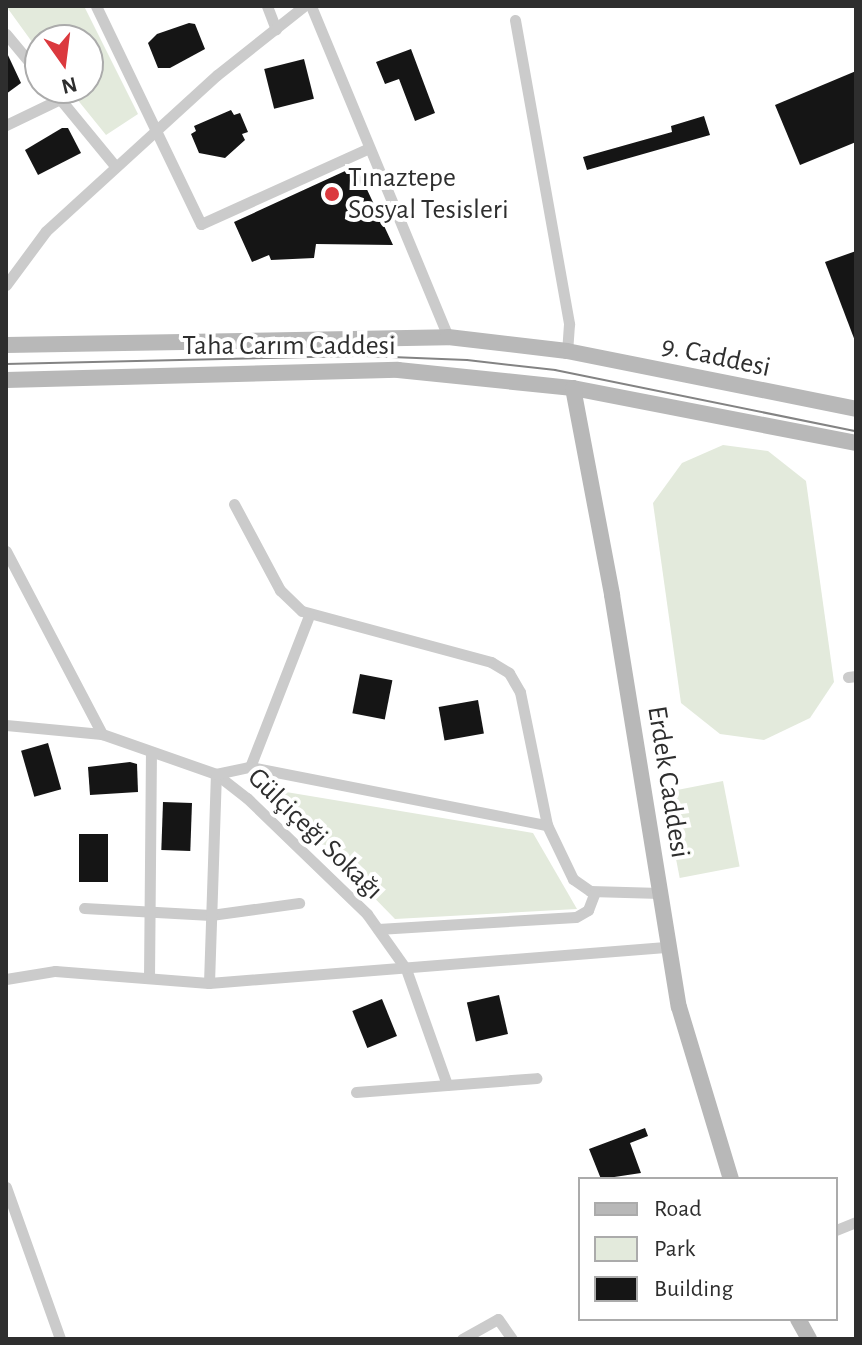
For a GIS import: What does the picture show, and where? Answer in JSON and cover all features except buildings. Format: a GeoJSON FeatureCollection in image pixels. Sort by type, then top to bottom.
{"type":"FeatureCollection","features":[{"type":"Feature","properties":{"kind":"main road","name":"Taha Carım Caddesi"},"geometry":{"type":"LineString","coordinates":[[6,345],[448,337],[567,351]]}},
{"type":"Feature","properties":{"kind":"main road","name":"9. Caddesi"},"geometry":{"type":"LineString","coordinates":[[567,351],[856,409]]}},
{"type":"Feature","properties":{"kind":"main road","name":"Taha Carım Caddesi"},"geometry":{"type":"LineString","coordinates":[[6,380],[398,370],[573,388]]}},
{"type":"Feature","properties":{"kind":"main road"},"geometry":{"type":"LineString","coordinates":[[573,388],[856,443]]}},
{"type":"Feature","properties":{"kind":"main road","name":"Erdek Caddesi"},"geometry":{"type":"LineString","coordinates":[[573,388],[612,595],[669,947],[692,1062],[730,1177]]}},
{"type":"Feature","properties":{"kind":"main road"},"geometry":{"type":"LineString","coordinates":[[799,1321],[809,1339]]}},
{"type":"Feature","properties":{"kind":"street"},"geometry":{"type":"LineString","coordinates":[[96,6],[201,224],[369,148]]}},
{"type":"Feature","properties":{"kind":"street"},"geometry":{"type":"LineString","coordinates":[[267,6],[276,29]]}},
{"type":"Feature","properties":{"kind":"street"},"geometry":{"type":"LineString","coordinates":[[6,285],[46,231],[304,6]]}},
{"type":"Feature","properties":{"kind":"street"},"geometry":{"type":"LineString","coordinates":[[311,6],[448,337]]}},
{"type":"Feature","properties":{"kind":"street"},"geometry":{"type":"LineString","coordinates":[[515,20],[569,324],[567,351]]}},
{"type":"Feature","properties":{"kind":"street"},"geometry":{"type":"LineString","coordinates":[[6,34],[24,56]]}},
{"type":"Feature","properties":{"kind":"street"},"geometry":{"type":"LineString","coordinates":[[6,125],[50,104]]}},
{"type":"Feature","properties":{"kind":"street"},"geometry":{"type":"LineString","coordinates":[[64,104],[116,167]]}},
{"type":"Feature","properties":{"kind":"street"},"geometry":{"type":"LineString","coordinates":[[234,504],[280,590],[309,616],[503,668],[520,692],[547,825],[573,879],[595,892],[660,893]]}},
{"type":"Feature","properties":{"kind":"street"},"geometry":{"type":"LineString","coordinates":[[6,551],[102,734]]}},
{"type":"Feature","properties":{"kind":"street"},"geometry":{"type":"LineString","coordinates":[[250,767],[309,616]]}},
{"type":"Feature","properties":{"kind":"street","name":"Gülçiçeği Sokağı"},"geometry":{"type":"LineString","coordinates":[[6,725],[102,734],[216,774],[378,929],[406,969],[447,1085]]}},
{"type":"Feature","properties":{"kind":"street"},"geometry":{"type":"LineString","coordinates":[[149,978],[151,752]]}},
{"type":"Feature","properties":{"kind":"street"},"geometry":{"type":"LineString","coordinates":[[209,983],[216,774],[250,767],[547,825]]}},
{"type":"Feature","properties":{"kind":"street"},"geometry":{"type":"LineString","coordinates":[[378,929],[576,917],[588,910],[595,892]]}},
{"type":"Feature","properties":{"kind":"street"},"geometry":{"type":"LineString","coordinates":[[84,908],[211,915],[299,903]]}},
{"type":"Feature","properties":{"kind":"street"},"geometry":{"type":"LineString","coordinates":[[6,979],[55,971],[209,983],[669,947]]}},
{"type":"Feature","properties":{"kind":"street"},"geometry":{"type":"LineString","coordinates":[[356,1092],[536,1078]]}},
{"type":"Feature","properties":{"kind":"street"},"geometry":{"type":"LineString","coordinates":[[6,1187],[60,1339]]}},
{"type":"Feature","properties":{"kind":"street"},"geometry":{"type":"LineString","coordinates":[[462,1339],[498,1319],[512,1339]]}},
{"type":"Feature","properties":{"kind":"green space"},"geometry":{"type":"Polygon","coordinates":[[[6,6],[84,6],[93,24],[24,24],[24,31],[6,6]]]}},
{"type":"Feature","properties":{"kind":"green space"},"geometry":{"type":"Polygon","coordinates":[[[104,46],[138,114],[106,135],[81,104],[104,104],[104,46]]]}},
{"type":"Feature","properties":{"kind":"green space"},"geometry":{"type":"Polygon","coordinates":[[[723,445],[768,451],[806,481],[834,682],[810,718],[764,740],[720,734],[681,703],[653,503],[682,463],[723,445]]]}},
{"type":"Feature","properties":{"kind":"green space"},"geometry":{"type":"Polygon","coordinates":[[[723,781],[740,866],[680,878],[663,793],[723,781]]]}},
{"type":"Feature","properties":{"kind":"green space"},"geometry":{"type":"Polygon","coordinates":[[[268,789],[533,833],[577,909],[395,919],[268,789]]]}},
{"type":"Feature","properties":{"kind":"tram line"},"geometry":{"type":"LineString","coordinates":[[6,364],[366,356],[467,360],[555,370],[856,431]]}},
{"type":"Feature","properties":{"kind":"place","name":"Tınaztepe Sosyal Tesisleri"},"geometry":{"type":"Point","coordinates":[332,194]}}]}
